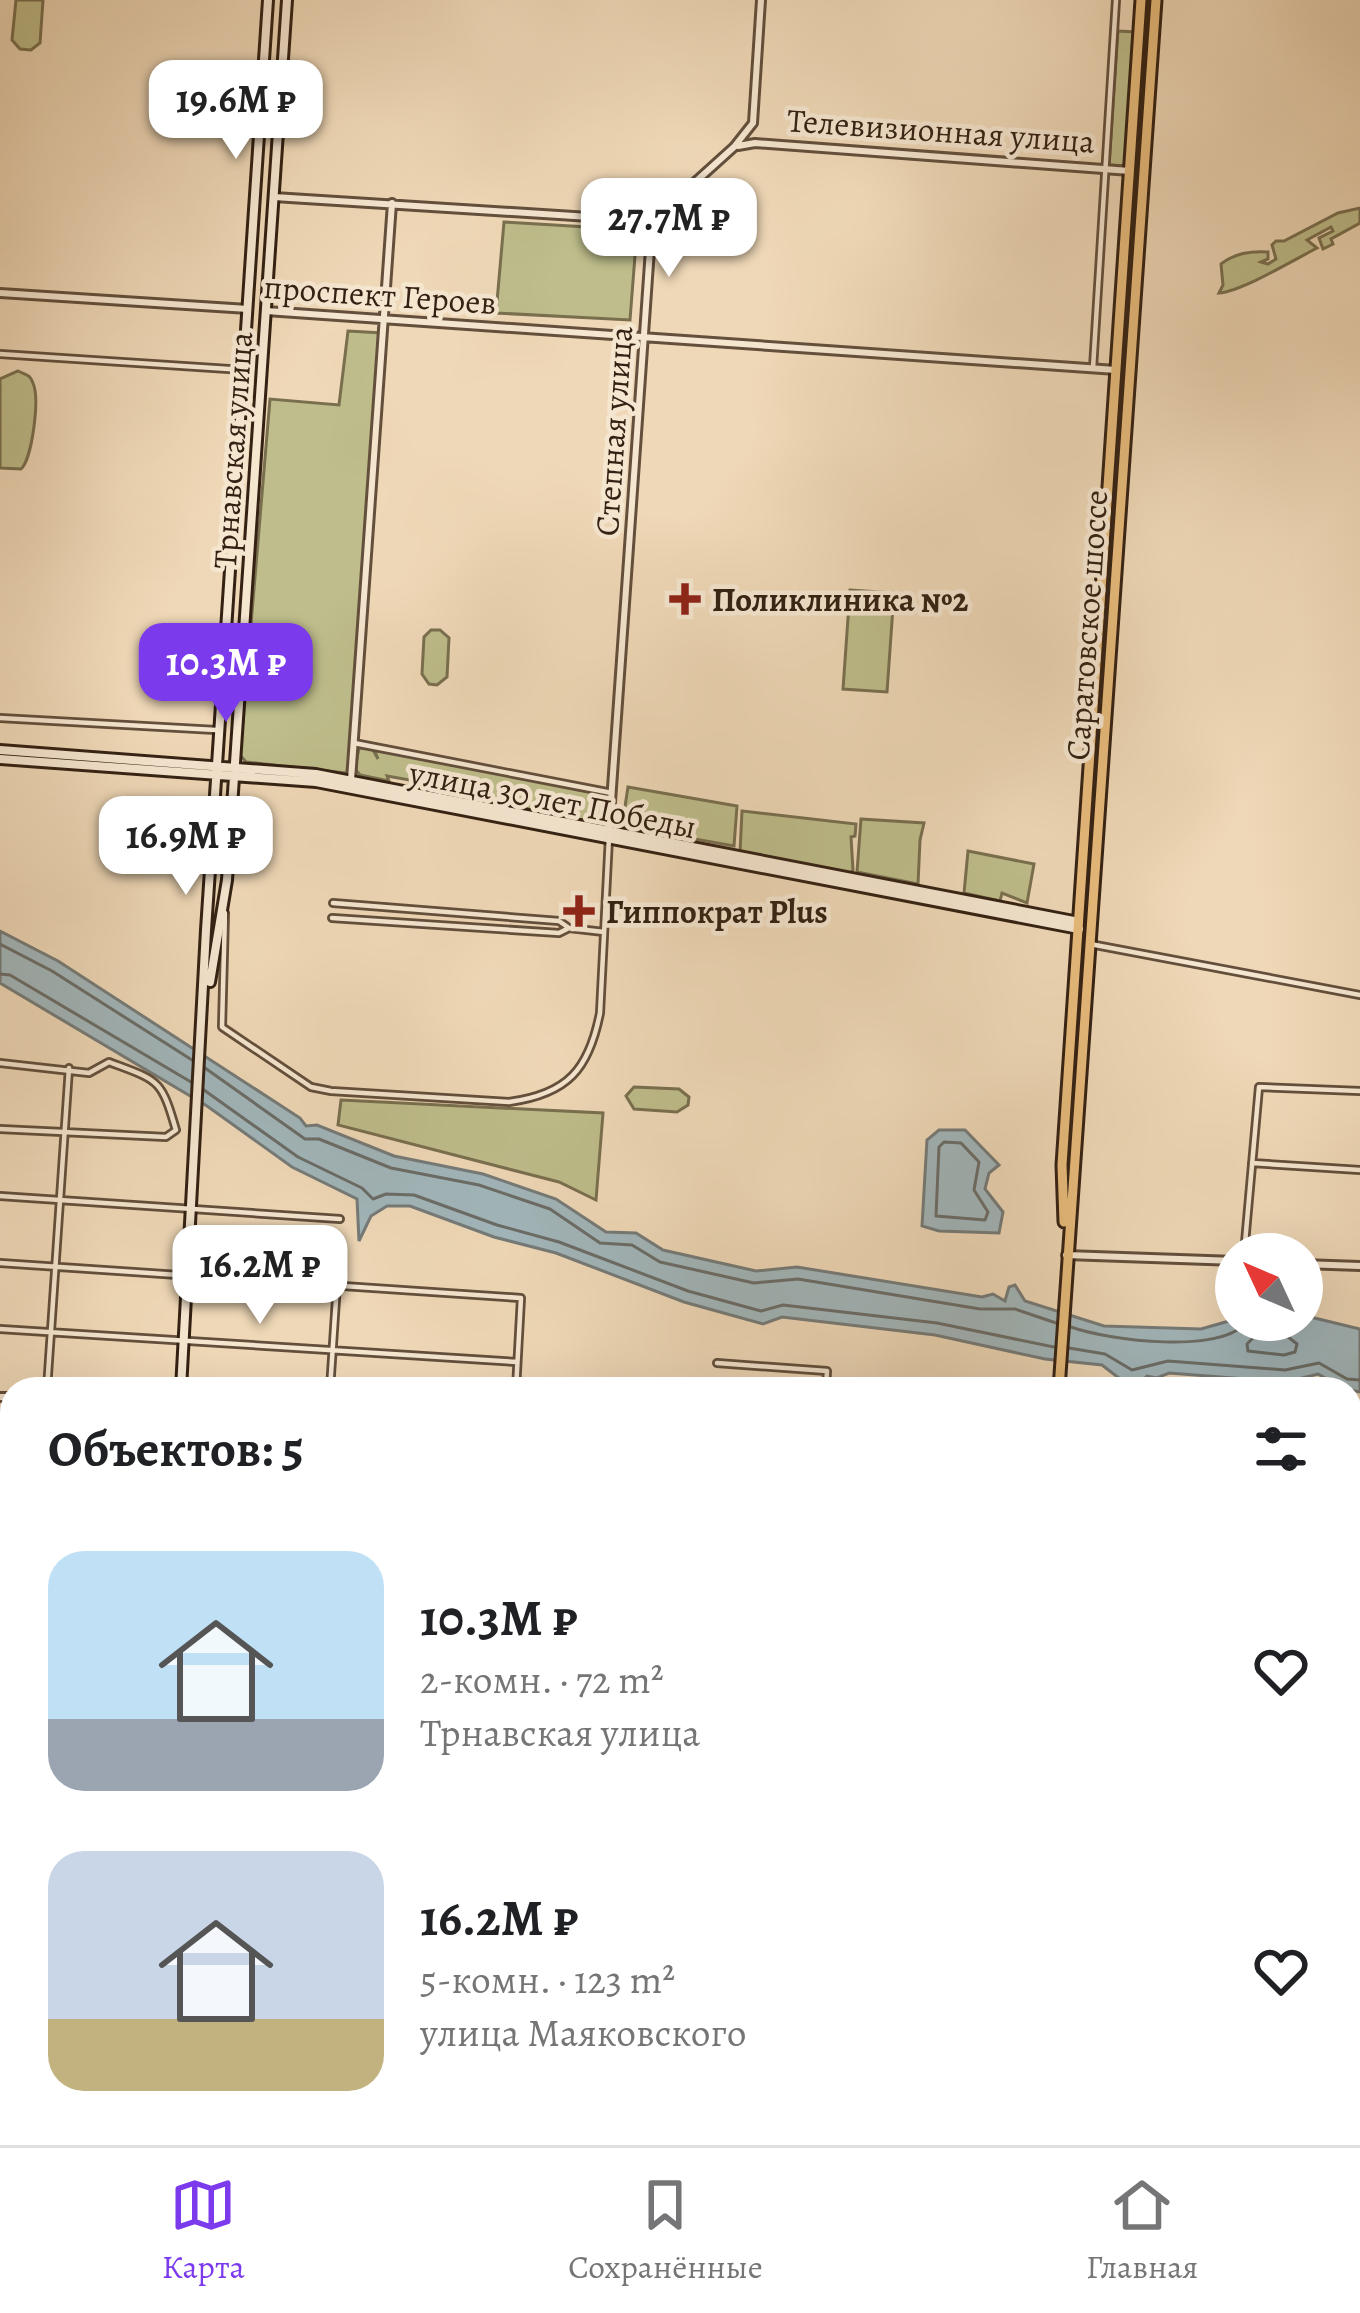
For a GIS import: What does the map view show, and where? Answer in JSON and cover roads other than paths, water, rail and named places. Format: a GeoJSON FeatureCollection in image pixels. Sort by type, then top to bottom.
{"type":"FeatureCollection","features":[{"type":"Feature","properties":{"kind":"main road","name":"Трнавская улица"},"geometry":{"type":"LineString","coordinates":[[204,1025],[206,930],[268,0]]}},
{"type":"Feature","properties":{"kind":"main road","name":"Трнавская улица"},"geometry":{"type":"LineString","coordinates":[[204,1025],[225,901],[287,0]]}},
{"type":"Feature","properties":{"kind":"main road","name":"Саратовское шоссе"},"geometry":{"type":"LineString","coordinates":[[1059,1377],[1067,1209],[1090,944],[1083,926],[1092,733],[1141,0]]}},
{"type":"Feature","properties":{"kind":"main road","name":"Саратовское шоссе"},"geometry":{"type":"LineString","coordinates":[[1067,1209],[1062,1165],[1105,734],[1156,0]]}},
{"type":"Feature","properties":{"kind":"main road"},"geometry":{"type":"LineString","coordinates":[[267,17],[275,27],[286,21]]}},
{"type":"Feature","properties":{"kind":"main road"},"geometry":{"type":"LineString","coordinates":[[266,40],[275,35],[284,42]]}},
{"type":"Feature","properties":{"kind":"main road","name":"Телевизионная улица"},"geometry":{"type":"LineString","coordinates":[[1130,171],[1145,172]]}},
{"type":"Feature","properties":{"kind":"main road"},"geometry":{"type":"LineString","coordinates":[[252,244],[261,250],[270,246]]}},
{"type":"Feature","properties":{"kind":"main road"},"geometry":{"type":"LineString","coordinates":[[1121,302],[1136,303]]}},
{"type":"Feature","properties":{"kind":"main road","name":"проспект Героев"},"geometry":{"type":"LineString","coordinates":[[248,309],[266,311]]}},
{"type":"Feature","properties":{"kind":"main road"},"geometry":{"type":"LineString","coordinates":[[243,390],[253,386],[260,392]]}},
{"type":"Feature","properties":{"kind":"main road"},"geometry":{"type":"LineString","coordinates":[[1112,430],[1127,431]]}},
{"type":"Feature","properties":{"kind":"main road"},"geometry":{"type":"LineString","coordinates":[[224,662],[234,660],[242,666]]}},
{"type":"Feature","properties":{"kind":"main road"},"geometry":{"type":"LineString","coordinates":[[222,696],[229,703],[240,698]]}},
{"type":"Feature","properties":{"kind":"main road"},"geometry":{"type":"LineString","coordinates":[[1092,733],[1105,734]]}},
{"type":"Feature","properties":{"kind":"main road"},"geometry":{"type":"LineString","coordinates":[[1,755],[41,753],[217,770]]}},
{"type":"Feature","properties":{"kind":"main road","name":"улица 30 лет Победы"},"geometry":{"type":"LineString","coordinates":[[1,755],[351,784],[1083,926]]}},
{"type":"Feature","properties":{"kind":"main road"},"geometry":{"type":"LineString","coordinates":[[206,930],[220,932]]}},
{"type":"Feature","properties":{"kind":"main road"},"geometry":{"type":"LineString","coordinates":[[182,1377],[204,1025]]}},
{"type":"Feature","properties":{"kind":"street"},"geometry":{"type":"LineString","coordinates":[[761,0],[753,123],[755,137],[763,145]]}},
{"type":"Feature","properties":{"kind":"street"},"geometry":{"type":"LineString","coordinates":[[1093,368],[1116,0]]}},
{"type":"Feature","properties":{"kind":"street"},"geometry":{"type":"LineString","coordinates":[[274,197],[652,221],[734,147],[753,123]]}},
{"type":"Feature","properties":{"kind":"street","name":"Телевизионная улица"},"geometry":{"type":"LineString","coordinates":[[734,147],[763,145],[1130,171]]}},
{"type":"Feature","properties":{"kind":"street"},"geometry":{"type":"LineString","coordinates":[[351,784],[392,203]]}},
{"type":"Feature","properties":{"kind":"street","name":"Степная улица"},"geometry":{"type":"LineString","coordinates":[[609,834],[652,221]]}},
{"type":"Feature","properties":{"kind":"street","name":"проспект Героев"},"geometry":{"type":"LineString","coordinates":[[0,293],[248,309]]}},
{"type":"Feature","properties":{"kind":"street","name":"проспект Героев"},"geometry":{"type":"LineString","coordinates":[[266,311],[1116,370]]}},
{"type":"Feature","properties":{"kind":"street"},"geometry":{"type":"LineString","coordinates":[[0,354],[244,370]]}},
{"type":"Feature","properties":{"kind":"street"},"geometry":{"type":"LineString","coordinates":[[0,718],[220,730]]}},
{"type":"Feature","properties":{"kind":"street"},"geometry":{"type":"LineString","coordinates":[[354,743],[612,793]]}},
{"type":"Feature","properties":{"kind":"street"},"geometry":{"type":"LineString","coordinates":[[225,901],[222,1027],[311,1087],[509,1102],[550,1092],[584,1066],[600,1013],[609,834]]}},
{"type":"Feature","properties":{"kind":"street"},"geometry":{"type":"LineString","coordinates":[[333,903],[559,921],[569,928],[604,932]]}},
{"type":"Feature","properties":{"kind":"street"},"geometry":{"type":"LineString","coordinates":[[332,918],[559,933],[569,928]]}},
{"type":"Feature","properties":{"kind":"street"},"geometry":{"type":"LineString","coordinates":[[1090,944],[1360,995]]}},
{"type":"Feature","properties":{"kind":"street"},"geometry":{"type":"LineString","coordinates":[[213,962],[220,958],[225,963]]}},
{"type":"Feature","properties":{"kind":"street"},"geometry":{"type":"LineString","coordinates":[[0,1063],[89,1073],[109,1062],[154,1079],[169,1098],[176,1130],[166,1137],[0,1129]]}},
{"type":"Feature","properties":{"kind":"street"},"geometry":{"type":"LineString","coordinates":[[48,1377],[69,1068]]}},
{"type":"Feature","properties":{"kind":"street"},"geometry":{"type":"LineString","coordinates":[[1246,1233],[1259,1087],[1360,1090]]}},
{"type":"Feature","properties":{"kind":"street"},"geometry":{"type":"LineString","coordinates":[[1252,1163],[1360,1170]]}},
{"type":"Feature","properties":{"kind":"street"},"geometry":{"type":"LineString","coordinates":[[0,1196],[340,1219]]}},
{"type":"Feature","properties":{"kind":"street"},"geometry":{"type":"LineString","coordinates":[[1066,1255],[1215,1260]]}},
{"type":"Feature","properties":{"kind":"street"},"geometry":{"type":"LineString","coordinates":[[0,1262],[521,1298],[516,1377]]}},
{"type":"Feature","properties":{"kind":"street"},"geometry":{"type":"LineString","coordinates":[[1323,1265],[1360,1266]]}},
{"type":"Feature","properties":{"kind":"street"},"geometry":{"type":"LineString","coordinates":[[331,1377],[337,1284]]}},
{"type":"Feature","properties":{"kind":"street"},"geometry":{"type":"LineString","coordinates":[[0,1329],[517,1362]]}},
{"type":"Feature","properties":{"kind":"street"},"geometry":{"type":"LineString","coordinates":[[717,1363],[827,1371],[827,1377]]}},
{"type":"Feature","properties":{"kind":"water"},"geometry":{"type":"Polygon","coordinates":[[[0,931],[58,961],[306,1126],[317,1125],[394,1156],[483,1174],[556,1199],[606,1232],[636,1233],[663,1250],[756,1271],[797,1267],[982,1297],[993,1294],[1005,1301],[1009,1287],[1015,1285],[1025,1301],[1104,1326],[1201,1329],[1215,1325],[1215,1341],[1323,1341],[1323,1320],[1360,1329],[1360,1377],[1169,1373],[1118,1377],[1102,1365],[1045,1359],[935,1335],[782,1317],[763,1324],[684,1302],[556,1253],[494,1237],[410,1206],[387,1206],[371,1216],[359,1241],[357,1199],[292,1167],[207,1106],[0,983],[0,931]]]}},
{"type":"Feature","properties":{"kind":"water"},"geometry":{"type":"Polygon","coordinates":[[[939,1130],[965,1130],[999,1165],[989,1173],[985,1189],[1003,1212],[999,1233],[922,1226],[927,1140],[939,1130]]]}},
{"type":"Feature","properties":{"kind":"place","name":"Поликлиника №2"},"geometry":{"type":"Point","coordinates":[685,599]}},
{"type":"Feature","properties":{"kind":"place","name":"Гиппократ Plus"},"geometry":{"type":"Point","coordinates":[579,911]}}]}
